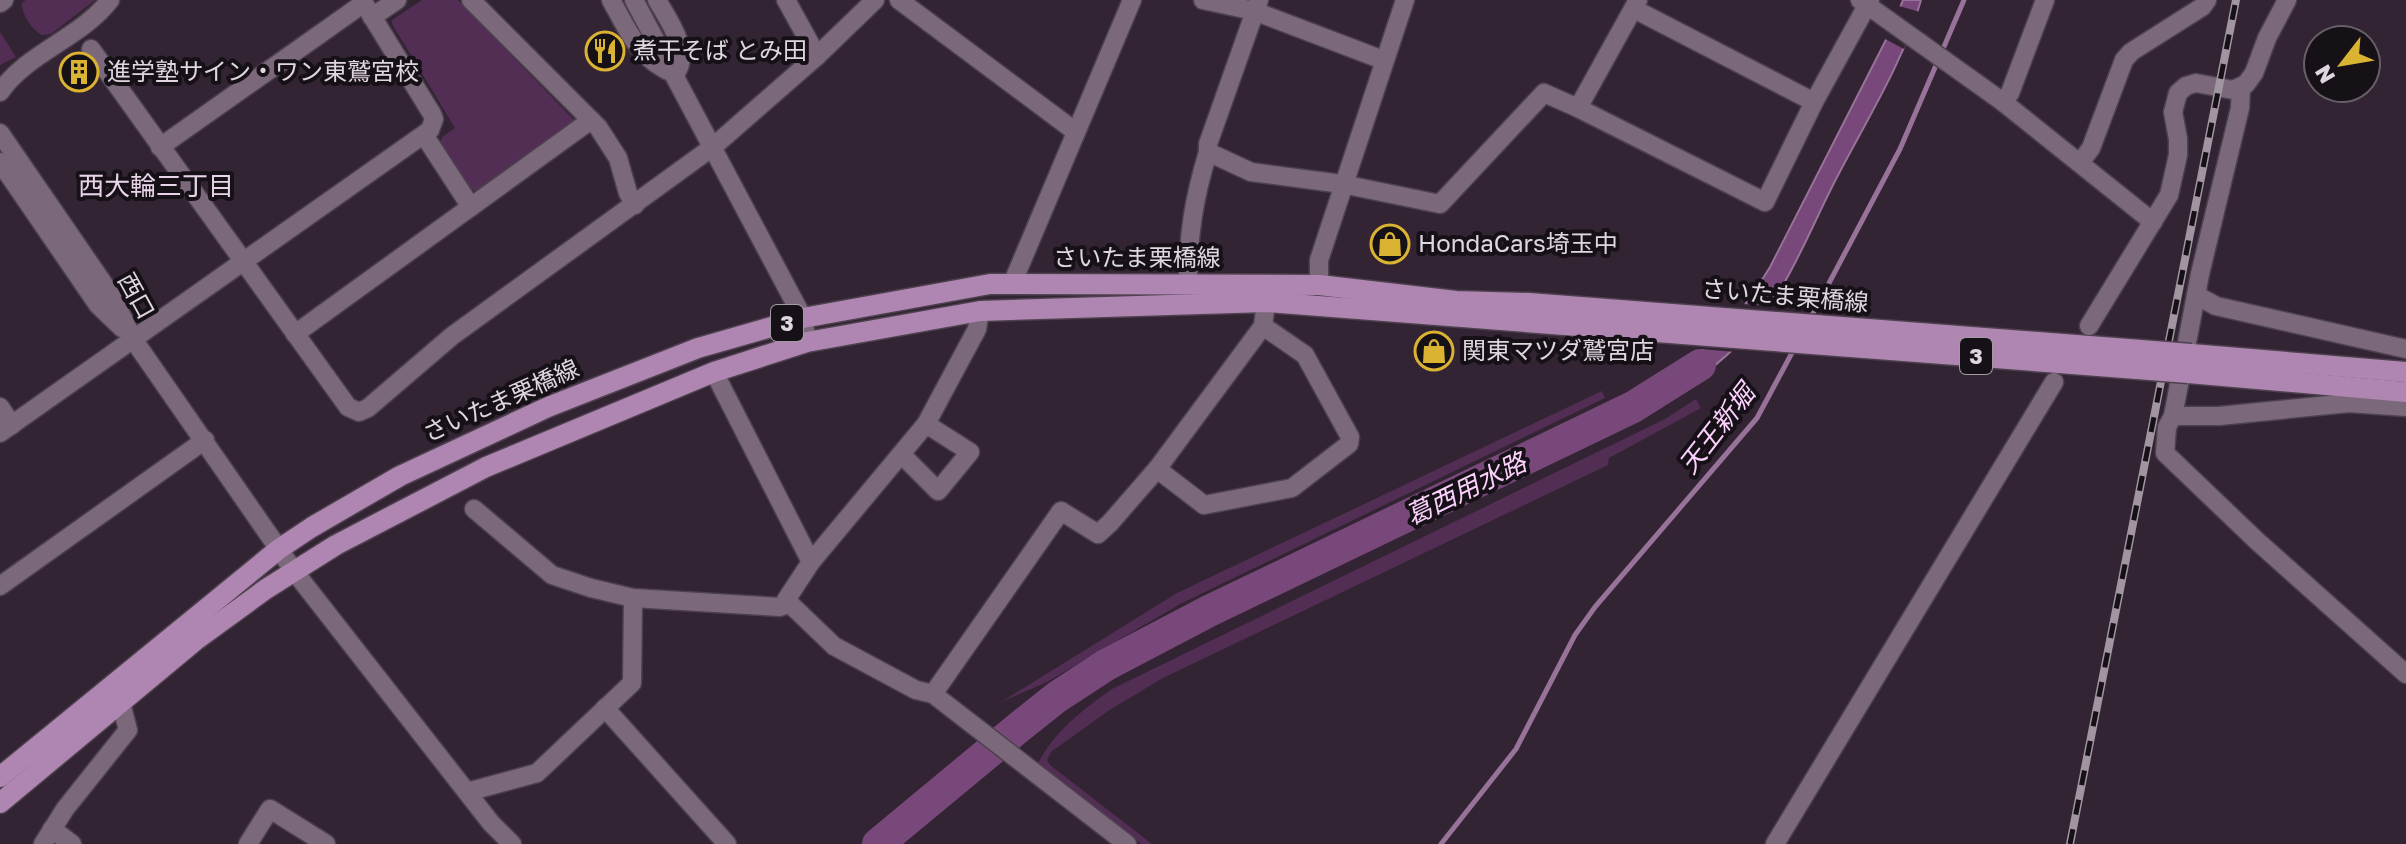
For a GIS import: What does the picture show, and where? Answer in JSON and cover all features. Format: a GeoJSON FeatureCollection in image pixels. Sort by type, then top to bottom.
{"type":"FeatureCollection","features":[{"type":"Feature","properties":{"kind":"main road","name":"さいたま栗橋線"},"geometry":{"type":"LineString","coordinates":[[0,777],[279,549],[400,476],[548,407],[698,348],[803,318],[990,284],[1319,285],[1456,301],[1700,315],[1819,335]]}},
{"type":"Feature","properties":{"kind":"main road","name":"さいたま栗橋線"},"geometry":{"type":"LineString","coordinates":[[0,803],[196,640],[294,571],[336,545],[486,467],[714,372],[807,342],[980,311],[1266,302],[1684,333],[1819,335],[2190,364],[2406,372]]}},
{"type":"Feature","properties":{"kind":"main road","name":"さいたま栗橋線"},"geometry":{"type":"LineString","coordinates":[[2190,364],[2406,392]]}},
{"type":"Feature","properties":{"kind":"street"},"geometry":{"type":"LineString","coordinates":[[0,92],[40,55],[88,22],[110,0]]}},
{"type":"Feature","properties":{"kind":"street"},"geometry":{"type":"LineString","coordinates":[[160,147],[366,7],[397,0]]}},
{"type":"Feature","properties":{"kind":"street"},"geometry":{"type":"LineString","coordinates":[[471,0],[591,120],[612,146],[635,205]]}},
{"type":"Feature","properties":{"kind":"street"},"geometry":{"type":"LineString","coordinates":[[611,0],[644,55],[658,67],[675,74]]}},
{"type":"Feature","properties":{"kind":"street"},"geometry":{"type":"LineString","coordinates":[[634,0],[803,318],[807,342]]}},
{"type":"Feature","properties":{"kind":"street"},"geometry":{"type":"LineString","coordinates":[[657,0],[679,43],[682,60],[675,74]]}},
{"type":"Feature","properties":{"kind":"street"},"geometry":{"type":"LineString","coordinates":[[786,0],[817,56]]}},
{"type":"Feature","properties":{"kind":"street"},"geometry":{"type":"LineString","coordinates":[[91,49],[348,407],[359,412],[368,408],[452,336],[714,146],[817,56],[875,0]]}},
{"type":"Feature","properties":{"kind":"street"},"geometry":{"type":"LineString","coordinates":[[899,0],[1076,132]]}},
{"type":"Feature","properties":{"kind":"street"},"geometry":{"type":"LineString","coordinates":[[1012,284],[1132,0]]}},
{"type":"Feature","properties":{"kind":"street"},"geometry":{"type":"LineString","coordinates":[[1203,0],[1257,6],[1383,60]]}},
{"type":"Feature","properties":{"kind":"street"},"geometry":{"type":"LineString","coordinates":[[1319,285],[1319,260],[1405,0]]}},
{"type":"Feature","properties":{"kind":"street"},"geometry":{"type":"LineString","coordinates":[[2003,102],[2010,93],[2045,0]]}},
{"type":"Feature","properties":{"kind":"street"},"geometry":{"type":"LineString","coordinates":[[2080,163],[2091,148],[2124,60],[2131,52],[2202,7],[2207,0]]}},
{"type":"Feature","properties":{"kind":"street"},"geometry":{"type":"LineString","coordinates":[[2287,0],[2267,38],[2254,73],[2241,88],[2240,108],[2196,295],[2173,416],[2167,427],[2165,453],[2257,541],[2406,674]]}},
{"type":"Feature","properties":{"kind":"street"},"geometry":{"type":"LineString","coordinates":[[1208,152],[1251,172],[1342,184],[1440,204],[1544,93],[1765,202],[1866,2],[2003,102],[2153,222]]}},
{"type":"Feature","properties":{"kind":"street"},"geometry":{"type":"LineString","coordinates":[[1578,108],[1636,4],[1814,102]]}},
{"type":"Feature","properties":{"kind":"street"},"geometry":{"type":"LineString","coordinates":[[1188,283],[1188,240],[1194,197],[1208,144],[1257,6]]}},
{"type":"Feature","properties":{"kind":"street"},"geometry":{"type":"LineString","coordinates":[[0,407],[6,429],[424,135],[433,125],[432,114],[366,7]]}},
{"type":"Feature","properties":{"kind":"street"},"geometry":{"type":"LineString","coordinates":[[2089,326],[2169,195],[2178,155],[2173,112],[2178,93],[2196,83],[2219,89],[2241,88]]}},
{"type":"Feature","properties":{"kind":"street"},"geometry":{"type":"LineString","coordinates":[[295,334],[591,120]]}},
{"type":"Feature","properties":{"kind":"street","name":"西口"},"geometry":{"type":"LineString","coordinates":[[0,133],[112,296],[133,339]]}},
{"type":"Feature","properties":{"kind":"street"},"geometry":{"type":"LineString","coordinates":[[424,135],[471,207]]}},
{"type":"Feature","properties":{"kind":"street","name":"西口"},"geometry":{"type":"LineString","coordinates":[[0,162],[98,305],[133,339]]}},
{"type":"Feature","properties":{"kind":"street"},"geometry":{"type":"LineString","coordinates":[[2196,295],[2216,306],[2406,349]]}},
{"type":"Feature","properties":{"kind":"street"},"geometry":{"type":"LineString","coordinates":[[933,694],[1061,511],[1098,534],[1157,469],[1263,326],[1266,302]]}},
{"type":"Feature","properties":{"kind":"street"},"geometry":{"type":"LineString","coordinates":[[980,311],[977,329],[926,424],[811,562],[786,600],[834,646],[916,690],[933,694],[1127,844]]}},
{"type":"Feature","properties":{"kind":"street"},"geometry":{"type":"LineString","coordinates":[[1157,469],[1204,505],[1292,488],[1349,444],[1350,437],[1305,355],[1263,326]]}},
{"type":"Feature","properties":{"kind":"street"},"geometry":{"type":"LineString","coordinates":[[133,339],[294,571],[491,823],[512,844]]}},
{"type":"Feature","properties":{"kind":"street"},"geometry":{"type":"LineString","coordinates":[[714,372],[811,562]]}},
{"type":"Feature","properties":{"kind":"street"},"geometry":{"type":"LineString","coordinates":[[1775,844],[2054,382]]}},
{"type":"Feature","properties":{"kind":"street"},"geometry":{"type":"LineString","coordinates":[[2173,416],[2219,416],[2349,403],[2406,407]]}},
{"type":"Feature","properties":{"kind":"street"},"geometry":{"type":"LineString","coordinates":[[902,455],[938,491],[970,452],[926,424]]}},
{"type":"Feature","properties":{"kind":"street"},"geometry":{"type":"LineString","coordinates":[[0,586],[205,440]]}},
{"type":"Feature","properties":{"kind":"street"},"geometry":{"type":"LineString","coordinates":[[474,509],[552,575],[603,592],[633,598],[780,607],[790,603]]}},
{"type":"Feature","properties":{"kind":"street"},"geometry":{"type":"LineString","coordinates":[[467,792],[537,773],[632,683],[633,598]]}},
{"type":"Feature","properties":{"kind":"street"},"geometry":{"type":"LineString","coordinates":[[72,844],[48,837],[65,809],[128,730],[121,703]]}},
{"type":"Feature","properties":{"kind":"street"},"geometry":{"type":"LineString","coordinates":[[605,708],[727,844]]}},
{"type":"Feature","properties":{"kind":"street"},"geometry":{"type":"LineString","coordinates":[[248,844],[270,809],[326,844]]}},
{"type":"Feature","properties":{"kind":"shaded area"},"geometry":{"type":"Polygon","coordinates":[[[26,0],[95,0],[51,34],[42,35],[26,17],[22,3],[26,0]]]}},
{"type":"Feature","properties":{"kind":"shaded area"},"geometry":{"type":"Polygon","coordinates":[[[422,0],[458,0],[575,121],[479,191],[468,190],[439,147],[442,137],[455,128],[392,24],[392,20],[422,0]]]}},
{"type":"Feature","properties":{"kind":"shaded area"},"geometry":{"type":"Polygon","coordinates":[[[1903,0],[1921,0],[1904,47],[1775,298],[1741,342],[1670,399],[1663,380],[1724,330],[1770,267],[1892,28],[1903,0]]]}},
{"type":"Feature","properties":{"kind":"shaded area"},"geometry":{"type":"Polygon","coordinates":[[[0,32],[16,57],[0,65],[0,32]]]}},
{"type":"Feature","properties":{"kind":"shaded area"},"geometry":{"type":"Polygon","coordinates":[[[1602,391],[1605,398],[1180,604],[1047,682],[1001,702],[1177,593],[1602,391]]]}},
{"type":"Feature","properties":{"kind":"shaded area"},"geometry":{"type":"Polygon","coordinates":[[[1696,399],[1701,408],[1609,458],[1608,465],[1163,678],[1108,711],[1051,752],[1047,760],[1050,765],[1152,844],[1141,844],[1038,764],[1060,732],[1112,689],[1665,419],[1696,399]]]}},
{"type":"Feature","properties":{"kind":"pier"},"geometry":{"type":"Polygon","coordinates":[[[1899,6],[1920,12],[1904,49],[1885,39],[1899,6]]]}},
{"type":"Feature","properties":{"kind":"pier"},"geometry":{"type":"Polygon","coordinates":[[[1742,304],[1774,306],[1754,334],[1736,352],[1700,349],[1724,326],[1742,304]]]}},
{"type":"Feature","properties":{"kind":"waterway","name":"天王新堀"},"geometry":{"type":"LineString","coordinates":[[1810,319],[1900,149],[1964,0]]}},
{"type":"Feature","properties":{"kind":"waterway","name":"天王新堀"},"geometry":{"type":"LineString","coordinates":[[1441,844],[1516,749],[1575,635],[1595,607],[1757,418],[1794,349]]}},
{"type":"Feature","properties":{"kind":"waterway","name":"葛西用水路"},"geometry":{"type":"LineString","coordinates":[[878,844],[1057,697],[1106,665],[1209,611],[1633,407],[1700,365]]}},
{"type":"Feature","properties":{"kind":"railway"},"geometry":{"type":"LineString","coordinates":[[2070,844],[2236,0]]}},
{"type":"Feature","properties":{"kind":"place","name":"煮干そば とみ田"},"geometry":{"type":"Point","coordinates":[605,51]}},
{"type":"Feature","properties":{"kind":"place","name":"進学塾サイン・ワン東鷲宮校"},"geometry":{"type":"Point","coordinates":[79,72]}},
{"type":"Feature","properties":{"kind":"place","name":"HondaCars埼玉中"},"geometry":{"type":"Point","coordinates":[1390,244]}},
{"type":"Feature","properties":{"kind":"place","name":"関東マツダ鷲宮店"},"geometry":{"type":"Point","coordinates":[1434,351]}},
{"type":"Feature","properties":{"kind":"district","name":"西大輪三丁目"},"geometry":{"type":"Point","coordinates":[156,186]}}]}
